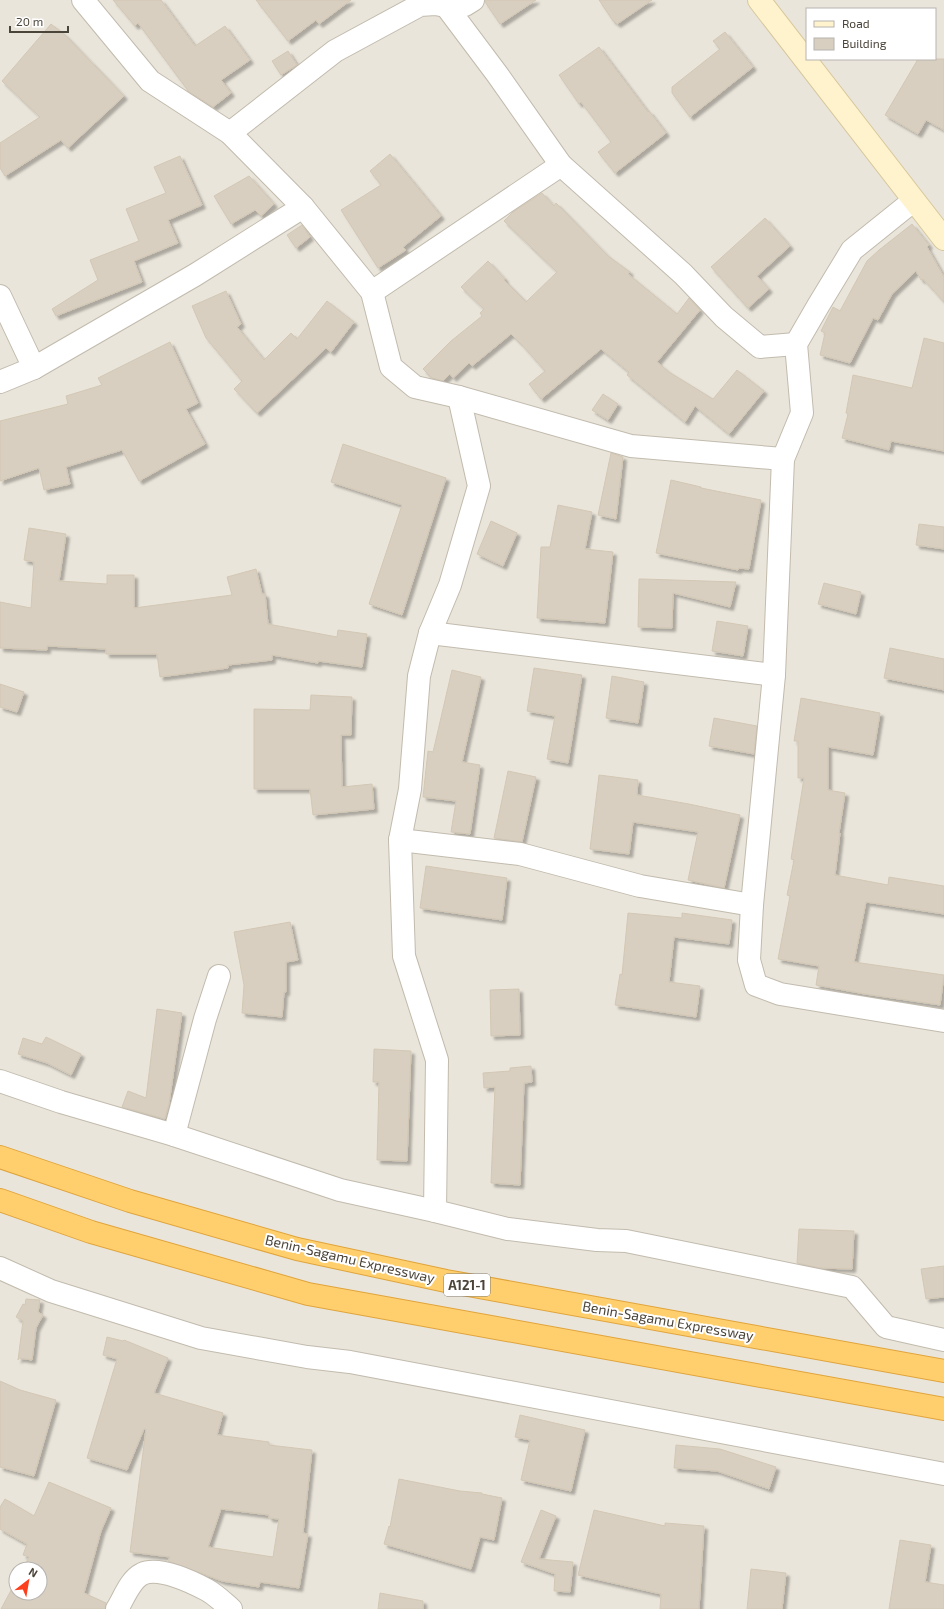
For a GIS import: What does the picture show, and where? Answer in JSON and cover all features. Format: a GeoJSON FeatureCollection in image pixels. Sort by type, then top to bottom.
{"type":"FeatureCollection","features":[{"type":"Feature","properties":{"kind":"highway","name":"Benin-Sagamu Expressway"},"geometry":{"type":"LineString","coordinates":[[0,1157],[130,1201],[297,1249],[446,1281],[944,1371]]}},
{"type":"Feature","properties":{"kind":"highway"},"geometry":{"type":"LineString","coordinates":[[0,1200],[91,1232],[308,1294],[944,1409]]}},
{"type":"Feature","properties":{"kind":"street"},"geometry":{"type":"LineString","coordinates":[[83,0],[150,81],[230,133],[303,207],[372,292],[391,367],[415,387],[459,397],[631,446],[783,459]]}},
{"type":"Feature","properties":{"kind":"street"},"geometry":{"type":"LineString","coordinates":[[230,133],[335,51],[420,5],[438,3],[465,6],[473,0]]}},
{"type":"Feature","properties":{"kind":"street"},"geometry":{"type":"LineString","coordinates":[[759,0],[913,201],[944,239]]}},
{"type":"Feature","properties":{"kind":"street"},"geometry":{"type":"LineString","coordinates":[[438,3],[497,74],[561,165],[683,274],[724,317],[760,347],[796,344]]}},
{"type":"Feature","properties":{"kind":"street"},"geometry":{"type":"LineString","coordinates":[[372,292],[561,165]]}},
{"type":"Feature","properties":{"kind":"street"},"geometry":{"type":"LineString","coordinates":[[913,201],[852,250],[796,344],[802,413],[783,459],[774,675],[748,960],[756,985],[780,994],[944,1021]]}},
{"type":"Feature","properties":{"kind":"street"},"geometry":{"type":"LineString","coordinates":[[0,382],[34,368],[195,275],[303,207]]}},
{"type":"Feature","properties":{"kind":"street"},"geometry":{"type":"LineString","coordinates":[[0,296],[34,368]]}},
{"type":"Feature","properties":{"kind":"street"},"geometry":{"type":"LineString","coordinates":[[435,1211],[437,1060],[404,956],[400,840],[410,789],[419,676],[430,633],[450,585],[479,486],[459,397]]}},
{"type":"Feature","properties":{"kind":"street"},"geometry":{"type":"LineString","coordinates":[[430,633],[774,675]]}},
{"type":"Feature","properties":{"kind":"street"},"geometry":{"type":"LineString","coordinates":[[400,840],[520,854],[640,886],[752,905]]}},
{"type":"Feature","properties":{"kind":"street"},"geometry":{"type":"LineString","coordinates":[[174,1135],[219,976]]}},
{"type":"Feature","properties":{"kind":"street"},"geometry":{"type":"LineString","coordinates":[[0,1081],[61,1102],[174,1135],[340,1190],[508,1229],[626,1242],[852,1287],[886,1327],[944,1340]]}},
{"type":"Feature","properties":{"kind":"street"},"geometry":{"type":"LineString","coordinates":[[0,1268],[52,1291],[201,1338],[307,1357],[357,1364],[944,1474]]}},
{"type":"Feature","properties":{"kind":"street"},"geometry":{"type":"LineString","coordinates":[[117,1609],[134,1580],[143,1574],[154,1572],[182,1578],[208,1591],[232,1609]]}},
{"type":"Feature","properties":{"kind":"shaded area"},"geometry":{"type":"Polygon","coordinates":[[[0,0],[944,0],[944,1609],[0,1609],[0,0]]]}},
{"type":"Feature","properties":{"kind":"building"},"geometry":{"type":"Polygon","coordinates":[[[113,0],[161,0],[195,46],[225,26],[250,60],[221,80],[231,93],[213,107],[189,92],[138,23],[135,26],[113,0]]]}},
{"type":"Feature","properties":{"kind":"building"},"geometry":{"type":"Polygon","coordinates":[[[256,0],[351,0],[319,24],[316,20],[288,41],[256,0]]]}},
{"type":"Feature","properties":{"kind":"building"},"geometry":{"type":"Polygon","coordinates":[[[485,0],[536,0],[500,24],[485,0]]]}},
{"type":"Feature","properties":{"kind":"building"},"geometry":{"type":"Polygon","coordinates":[[[599,0],[652,0],[617,24],[613,21],[599,0]]]}},
{"type":"Feature","properties":{"kind":"building"},"geometry":{"type":"Polygon","coordinates":[[[51,24],[65,35],[124,96],[68,148],[61,140],[5,176],[0,168],[0,143],[40,117],[2,81],[51,24]]]}},
{"type":"Feature","properties":{"kind":"building"},"geometry":{"type":"Polygon","coordinates":[[[725,32],[753,67],[690,117],[672,93],[672,87],[720,49],[713,41],[725,32]]]}},
{"type":"Feature","properties":{"kind":"building"},"geometry":{"type":"Polygon","coordinates":[[[599,47],[648,112],[649,111],[666,133],[615,173],[598,152],[611,142],[581,102],[579,104],[559,75],[599,47]]]}},
{"type":"Feature","properties":{"kind":"building"},"geometry":{"type":"Polygon","coordinates":[[[288,51],[297,65],[281,75],[272,61],[288,51]]]}},
{"type":"Feature","properties":{"kind":"building"},"geometry":{"type":"Polygon","coordinates":[[[944,59],[944,130],[926,120],[918,134],[885,115],[917,60],[944,59]]]}},
{"type":"Feature","properties":{"kind":"building"},"geometry":{"type":"Polygon","coordinates":[[[390,154],[441,216],[403,247],[406,250],[378,268],[341,210],[381,185],[370,171],[390,154]]]}},
{"type":"Feature","properties":{"kind":"building"},"geometry":{"type":"Polygon","coordinates":[[[180,156],[202,205],[168,220],[178,243],[134,261],[142,282],[56,316],[52,309],[98,280],[90,260],[139,241],[126,209],[166,193],[154,167],[180,156]]]}},
{"type":"Feature","properties":{"kind":"building"},"geometry":{"type":"Polygon","coordinates":[[[249,176],[274,204],[261,216],[255,210],[231,224],[214,196],[249,176]]]}},
{"type":"Feature","properties":{"kind":"building"},"geometry":{"type":"Polygon","coordinates":[[[542,193],[554,206],[556,203],[608,256],[630,272],[628,274],[677,314],[689,298],[700,310],[657,362],[669,372],[713,399],[737,370],[764,391],[729,434],[695,406],[685,422],[627,375],[629,372],[601,349],[541,399],[529,384],[545,371],[511,334],[472,366],[469,363],[453,378],[450,374],[443,381],[432,378],[423,369],[451,341],[482,316],[480,313],[484,309],[461,287],[488,261],[526,302],[557,272],[504,221],[513,212],[542,193]]]}},
{"type":"Feature","properties":{"kind":"building"},"geometry":{"type":"Polygon","coordinates":[[[765,218],[790,246],[757,276],[769,289],[748,308],[711,267],[765,218]]]}},
{"type":"Feature","properties":{"kind":"building"},"geometry":{"type":"Polygon","coordinates":[[[912,224],[929,245],[927,247],[944,277],[944,302],[923,279],[921,280],[916,271],[892,294],[878,320],[873,318],[850,363],[820,355],[825,333],[821,331],[833,307],[840,311],[867,261],[912,224]]]}},
{"type":"Feature","properties":{"kind":"building"},"geometry":{"type":"Polygon","coordinates":[[[302,225],[310,237],[296,248],[287,235],[302,225]]]}},
{"type":"Feature","properties":{"kind":"building"},"geometry":{"type":"Polygon","coordinates":[[[226,291],[241,324],[237,327],[264,360],[291,333],[297,339],[327,301],[354,322],[331,352],[326,348],[257,413],[234,389],[242,381],[206,338],[192,306],[226,291]]]}},
{"type":"Feature","properties":{"kind":"building"},"geometry":{"type":"Polygon","coordinates":[[[924,338],[944,343],[944,451],[891,441],[889,450],[842,438],[848,414],[846,413],[853,375],[912,388],[924,338]]]}},
{"type":"Feature","properties":{"kind":"building"},"geometry":{"type":"Polygon","coordinates":[[[170,342],[198,403],[186,409],[205,444],[139,481],[122,450],[66,467],[70,484],[44,490],[39,468],[0,481],[0,421],[68,404],[66,396],[102,385],[98,378],[170,342]]]}},
{"type":"Feature","properties":{"kind":"building"},"geometry":{"type":"Polygon","coordinates":[[[603,394],[618,404],[608,420],[592,410],[603,394]]]}},
{"type":"Feature","properties":{"kind":"building"},"geometry":{"type":"Polygon","coordinates":[[[343,444],[446,478],[402,615],[369,604],[402,505],[331,482],[343,444]]]}},
{"type":"Feature","properties":{"kind":"building"},"geometry":{"type":"Polygon","coordinates":[[[611,453],[623,457],[616,519],[598,515],[611,453]]]}},
{"type":"Feature","properties":{"kind":"building"},"geometry":{"type":"Polygon","coordinates":[[[671,480],[701,488],[761,500],[749,569],[739,568],[738,570],[656,553],[671,480]]]}},
{"type":"Feature","properties":{"kind":"building"},"geometry":{"type":"Polygon","coordinates":[[[558,505],[592,512],[585,549],[613,552],[605,623],[537,618],[541,547],[550,547],[558,505]]]}},
{"type":"Feature","properties":{"kind":"building"},"geometry":{"type":"Polygon","coordinates":[[[491,521],[517,533],[503,566],[477,554],[491,521]]]}},
{"type":"Feature","properties":{"kind":"building"},"geometry":{"type":"Polygon","coordinates":[[[919,524],[944,527],[944,549],[916,545],[919,524]]]}},
{"type":"Feature","properties":{"kind":"building"},"geometry":{"type":"Polygon","coordinates":[[[29,528],[66,534],[59,581],[107,584],[107,575],[134,575],[134,608],[232,595],[227,577],[256,569],[262,594],[265,594],[268,624],[337,637],[338,630],[367,634],[362,667],[318,661],[318,663],[272,655],[272,660],[228,665],[228,668],[160,677],[157,654],[106,654],[106,649],[47,646],[47,650],[0,648],[0,602],[31,608],[34,562],[24,560],[29,528]]]}},
{"type":"Feature","properties":{"kind":"building"},"geometry":{"type":"Polygon","coordinates":[[[639,579],[736,582],[730,607],[673,593],[672,628],[638,627],[639,579]]]}},
{"type":"Feature","properties":{"kind":"building"},"geometry":{"type":"Polygon","coordinates":[[[824,583],[861,592],[856,614],[818,604],[824,583]]]}},
{"type":"Feature","properties":{"kind":"building"},"geometry":{"type":"Polygon","coordinates":[[[717,621],[748,626],[743,656],[712,651],[717,621]]]}},
{"type":"Feature","properties":{"kind":"building"},"geometry":{"type":"Polygon","coordinates":[[[890,648],[944,659],[944,690],[884,678],[890,648]]]}},
{"type":"Feature","properties":{"kind":"building"},"geometry":{"type":"Polygon","coordinates":[[[534,668],[582,675],[568,763],[547,759],[555,716],[527,711],[534,668]]]}},
{"type":"Feature","properties":{"kind":"building"},"geometry":{"type":"Polygon","coordinates":[[[452,670],[481,677],[462,762],[480,765],[470,834],[451,832],[456,801],[423,797],[428,751],[433,752],[452,670]]]}},
{"type":"Feature","properties":{"kind":"building"},"geometry":{"type":"Polygon","coordinates":[[[612,676],[644,682],[638,723],[606,718],[612,676]]]}},
{"type":"Feature","properties":{"kind":"building"},"geometry":{"type":"Polygon","coordinates":[[[0,684],[24,692],[17,712],[0,707],[0,684]]]}},
{"type":"Feature","properties":{"kind":"building"},"geometry":{"type":"Polygon","coordinates":[[[311,695],[352,697],[351,735],[341,735],[342,787],[372,784],[374,809],[313,815],[310,789],[254,789],[254,709],[310,710],[311,695]]]}},
{"type":"Feature","properties":{"kind":"building"},"geometry":{"type":"Polygon","coordinates":[[[801,698],[880,713],[873,755],[828,747],[828,790],[845,793],[835,875],[888,885],[889,877],[944,886],[944,914],[866,902],[854,962],[944,975],[940,1005],[816,985],[819,966],[778,959],[790,896],[787,895],[794,860],[791,859],[804,778],[798,778],[798,741],[794,741],[801,698]]]}},
{"type":"Feature","properties":{"kind":"building"},"geometry":{"type":"Polygon","coordinates":[[[714,718],[757,726],[754,754],[709,746],[714,718]]]}},
{"type":"Feature","properties":{"kind":"building"},"geometry":{"type":"Polygon","coordinates":[[[508,771],[536,777],[522,842],[494,838],[508,771]]]}},
{"type":"Feature","properties":{"kind":"building"},"geometry":{"type":"Polygon","coordinates":[[[599,775],[638,780],[637,795],[740,815],[724,888],[688,880],[698,832],[633,822],[629,854],[590,849],[599,775]]]}},
{"type":"Feature","properties":{"kind":"building"},"geometry":{"type":"Polygon","coordinates":[[[426,866],[507,878],[502,920],[420,908],[426,866]]]}},
{"type":"Feature","properties":{"kind":"building"},"geometry":{"type":"Polygon","coordinates":[[[628,913],[682,918],[682,913],[732,920],[729,944],[674,937],[669,982],[700,986],[696,1017],[615,1005],[620,974],[622,975],[628,913]]]}},
{"type":"Feature","properties":{"kind":"building"},"geometry":{"type":"Polygon","coordinates":[[[290,922],[298,960],[286,962],[286,992],[284,992],[282,1017],[242,1013],[244,985],[234,932],[290,922]]]}},
{"type":"Feature","properties":{"kind":"building"},"geometry":{"type":"Polygon","coordinates":[[[519,989],[520,1035],[491,1036],[490,990],[519,989]]]}},
{"type":"Feature","properties":{"kind":"building"},"geometry":{"type":"Polygon","coordinates":[[[157,1009],[182,1013],[169,1104],[165,1119],[122,1107],[128,1091],[146,1098],[157,1009]]]}},
{"type":"Feature","properties":{"kind":"building"},"geometry":{"type":"Polygon","coordinates":[[[46,1037],[81,1054],[71,1075],[47,1063],[18,1054],[23,1038],[42,1044],[46,1037]]]}},
{"type":"Feature","properties":{"kind":"building"},"geometry":{"type":"Polygon","coordinates":[[[374,1049],[411,1051],[407,1161],[377,1160],[379,1082],[373,1082],[374,1049]]]}},
{"type":"Feature","properties":{"kind":"building"},"geometry":{"type":"Polygon","coordinates":[[[531,1066],[532,1082],[524,1083],[520,1185],[491,1183],[495,1087],[484,1088],[483,1073],[510,1071],[510,1068],[531,1066]]]}},
{"type":"Feature","properties":{"kind":"building"},"geometry":{"type":"Polygon","coordinates":[[[799,1229],[854,1231],[852,1269],[819,1268],[797,1263],[799,1229]]]}},
{"type":"Feature","properties":{"kind":"building"},"geometry":{"type":"Polygon","coordinates":[[[944,1266],[944,1297],[926,1299],[921,1269],[944,1266]]]}},
{"type":"Feature","properties":{"kind":"building"},"geometry":{"type":"Polygon","coordinates":[[[26,1299],[40,1300],[38,1312],[43,1315],[36,1328],[32,1360],[19,1358],[18,1360],[23,1321],[16,1317],[23,1304],[25,1305],[26,1299]]]}},
{"type":"Feature","properties":{"kind":"building"},"geometry":{"type":"Polygon","coordinates":[[[107,1337],[124,1340],[168,1358],[154,1393],[223,1413],[217,1435],[269,1442],[269,1445],[312,1450],[303,1533],[308,1534],[299,1588],[260,1582],[259,1587],[222,1581],[168,1561],[170,1557],[130,1552],[146,1429],[144,1429],[127,1470],[87,1458],[117,1359],[103,1355],[107,1337]],[[221,1509],[208,1547],[273,1557],[279,1519],[269,1518],[269,1515],[221,1509]]]}},
{"type":"Feature","properties":{"kind":"building"},"geometry":{"type":"Polygon","coordinates":[[[0,1381],[20,1390],[56,1400],[34,1476],[0,1467],[0,1381]]]}},
{"type":"Feature","properties":{"kind":"building"},"geometry":{"type":"Polygon","coordinates":[[[520,1415],[585,1430],[571,1491],[521,1480],[530,1440],[515,1437],[520,1415]]]}},
{"type":"Feature","properties":{"kind":"building"},"geometry":{"type":"Polygon","coordinates":[[[676,1445],[720,1449],[776,1467],[769,1489],[717,1471],[674,1468],[676,1445]]]}},
{"type":"Feature","properties":{"kind":"building"},"geometry":{"type":"Polygon","coordinates":[[[399,1479],[460,1491],[482,1493],[502,1498],[494,1540],[480,1537],[471,1569],[384,1544],[389,1526],[390,1527],[399,1479]]]}},
{"type":"Feature","properties":{"kind":"building"},"geometry":{"type":"Polygon","coordinates":[[[49,1482],[111,1508],[101,1531],[84,1593],[106,1603],[105,1609],[1,1609],[8,1596],[8,1601],[48,1601],[48,1561],[27,1561],[29,1557],[23,1555],[27,1544],[0,1529],[0,1507],[5,1499],[34,1516],[49,1482]]]}},
{"type":"Feature","properties":{"kind":"building"},"geometry":{"type":"Polygon","coordinates":[[[541,1510],[556,1516],[539,1559],[573,1562],[570,1592],[554,1591],[555,1574],[521,1562],[541,1510]]]}},
{"type":"Feature","properties":{"kind":"building"},"geometry":{"type":"Polygon","coordinates":[[[594,1510],[665,1526],[665,1523],[704,1526],[699,1609],[660,1609],[661,1594],[578,1575],[594,1510]]]}},
{"type":"Feature","properties":{"kind":"building"},"geometry":{"type":"Polygon","coordinates":[[[900,1540],[931,1545],[925,1582],[944,1585],[944,1609],[889,1609],[900,1540]]]}},
{"type":"Feature","properties":{"kind":"building"},"geometry":{"type":"Polygon","coordinates":[[[751,1569],[786,1573],[782,1609],[747,1609],[751,1569]]]}},
{"type":"Feature","properties":{"kind":"building"},"geometry":{"type":"Polygon","coordinates":[[[380,1593],[423,1601],[423,1609],[378,1609],[380,1593]]]}}]}
